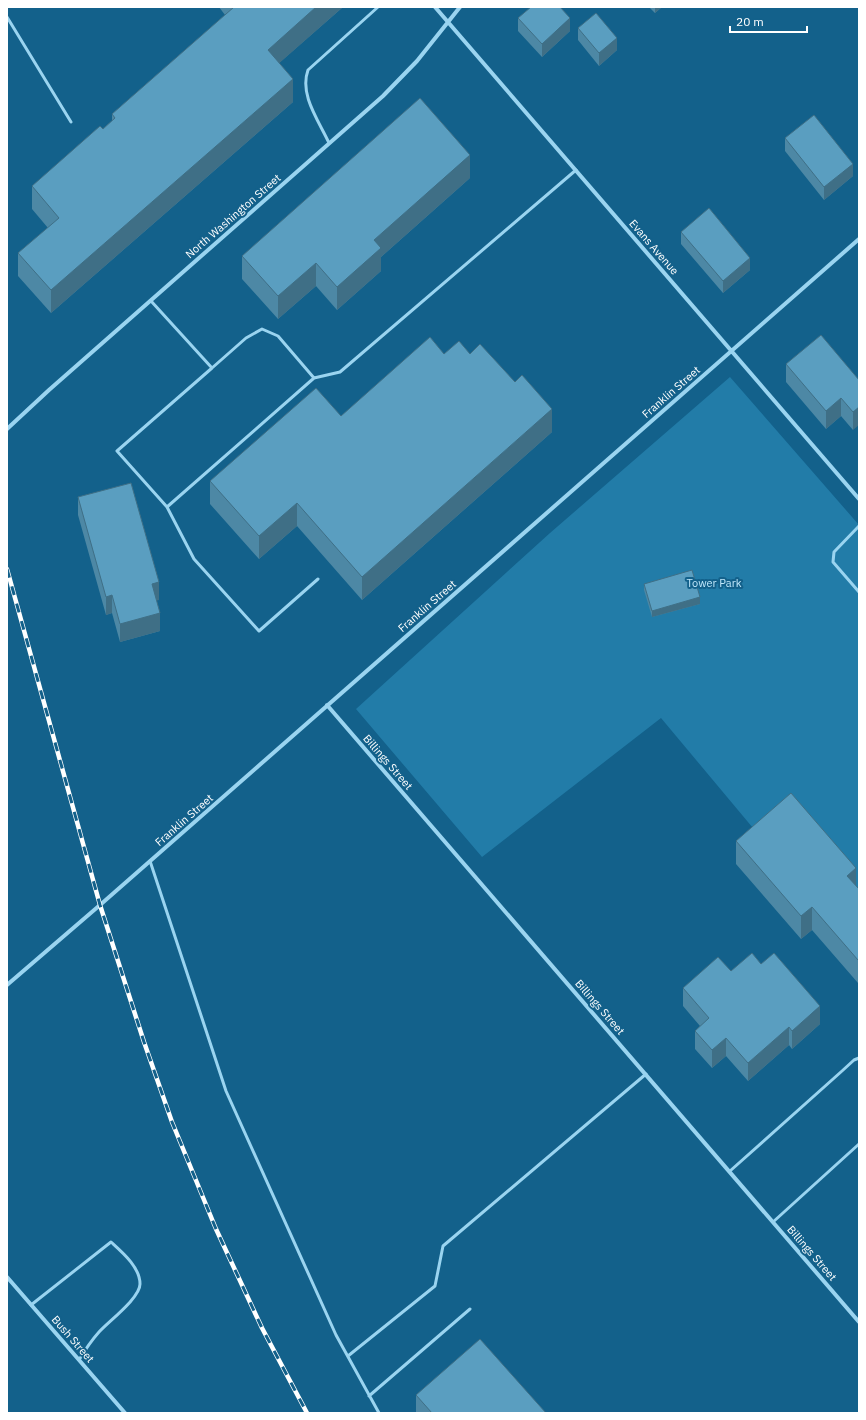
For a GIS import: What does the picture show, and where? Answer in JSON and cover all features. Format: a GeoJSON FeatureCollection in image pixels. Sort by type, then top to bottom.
{"type":"FeatureCollection","features":[{"type":"Feature","properties":{"kind":"street","name":"Evans Avenue"},"geometry":{"type":"LineString","coordinates":[[435,7],[859,499]]}},
{"type":"Feature","properties":{"kind":"street","name":"North Washington Street"},"geometry":{"type":"LineString","coordinates":[[7,429],[49,390],[383,96],[417,60],[460,7]]}},
{"type":"Feature","properties":{"kind":"street","name":"Franklin Street"},"geometry":{"type":"LineString","coordinates":[[7,985],[859,239]]}},
{"type":"Feature","properties":{"kind":"street","name":"Billings Street"},"geometry":{"type":"LineString","coordinates":[[327,705],[859,1322]]}},
{"type":"Feature","properties":{"kind":"street","name":"Bush Street"},"geometry":{"type":"LineString","coordinates":[[7,1277],[125,1413]]}},
{"type":"Feature","properties":{"kind":"lane"},"geometry":{"type":"LineString","coordinates":[[329,144],[306,94],[305,83],[308,70],[378,7]]}},
{"type":"Feature","properties":{"kind":"lane"},"geometry":{"type":"LineString","coordinates":[[7,17],[71,122]]}},
{"type":"Feature","properties":{"kind":"lane"},"geometry":{"type":"LineString","coordinates":[[167,507],[314,378],[340,372],[576,170]]}},
{"type":"Feature","properties":{"kind":"lane"},"geometry":{"type":"LineString","coordinates":[[151,301],[212,368]]}},
{"type":"Feature","properties":{"kind":"lane"},"geometry":{"type":"LineString","coordinates":[[314,378],[278,336],[262,329],[246,338],[117,451],[167,507],[194,559],[259,631],[318,579]]}},
{"type":"Feature","properties":{"kind":"lane"},"geometry":{"type":"LineString","coordinates":[[859,526],[834,552],[833,562],[859,592]]}},
{"type":"Feature","properties":{"kind":"lane"},"geometry":{"type":"LineString","coordinates":[[150,861],[226,1091],[336,1335],[379,1413]]}},
{"type":"Feature","properties":{"kind":"lane"},"geometry":{"type":"LineString","coordinates":[[730,1172],[854,1060],[859,1058]]}},
{"type":"Feature","properties":{"kind":"lane"},"geometry":{"type":"LineString","coordinates":[[348,1356],[434,1286],[443,1246],[646,1074]]}},
{"type":"Feature","properties":{"kind":"lane"},"geometry":{"type":"LineString","coordinates":[[773,1222],[859,1144]]}},
{"type":"Feature","properties":{"kind":"lane"},"geometry":{"type":"LineString","coordinates":[[32,1305],[111,1242],[126,1256],[136,1271],[140,1285],[134,1299],[100,1331],[79,1360]]}},
{"type":"Feature","properties":{"kind":"lane"},"geometry":{"type":"LineString","coordinates":[[369,1396],[470,1309]]}},
{"type":"Feature","properties":{"kind":"green space","name":"Tower Park"},"geometry":{"type":"Polygon","coordinates":[[[730,377],[859,525],[859,912],[763,840],[661,718],[482,857],[356,709],[550,533],[730,377]]]}},
{"type":"Feature","properties":{"kind":"building"},"geometry":{"type":"Polygon","coordinates":[[[234,7],[316,7],[268,50],[293,79],[51,290],[18,253],[59,218],[32,186],[100,126],[103,129],[115,118],[112,114],[234,7]]]}},
{"type":"Feature","properties":{"kind":"building"},"geometry":{"type":"Polygon","coordinates":[[[531,7],[560,7],[570,18],[542,44],[518,18],[531,7]]]}},
{"type":"Feature","properties":{"kind":"building"},"geometry":{"type":"Polygon","coordinates":[[[596,13],[617,38],[599,53],[578,28],[596,13]]]}},
{"type":"Feature","properties":{"kind":"building"},"geometry":{"type":"Polygon","coordinates":[[[420,98],[470,155],[374,240],[381,248],[337,287],[316,263],[278,296],[242,256],[420,98]]]}},
{"type":"Feature","properties":{"kind":"building"},"geometry":{"type":"Polygon","coordinates":[[[814,115],[853,164],[824,187],[785,138],[814,115]]]}},
{"type":"Feature","properties":{"kind":"building"},"geometry":{"type":"Polygon","coordinates":[[[709,208],[750,258],[723,281],[681,232],[709,208]]]}},
{"type":"Feature","properties":{"kind":"building"},"geometry":{"type":"Polygon","coordinates":[[[821,335],[859,380],[859,407],[853,412],[841,398],[826,411],[786,364],[821,335]]]}},
{"type":"Feature","properties":{"kind":"building"},"geometry":{"type":"Polygon","coordinates":[[[430,337],[444,354],[459,341],[470,354],[480,344],[515,382],[522,375],[552,409],[362,577],[297,503],[259,536],[210,481],[316,388],[341,416],[430,337]]]}},
{"type":"Feature","properties":{"kind":"building"},"geometry":{"type":"Polygon","coordinates":[[[131,483],[159,582],[152,584],[160,613],[120,624],[112,595],[106,597],[78,497],[131,483]]]}},
{"type":"Feature","properties":{"kind":"building"},"geometry":{"type":"Polygon","coordinates":[[[692,570],[700,597],[652,611],[644,584],[692,570]]]}},
{"type":"Feature","properties":{"kind":"building"},"geometry":{"type":"Polygon","coordinates":[[[791,793],[856,868],[847,876],[859,889],[858,960],[812,907],[801,916],[736,841],[791,793]]]}},
{"type":"Feature","properties":{"kind":"building"},"geometry":{"type":"Polygon","coordinates":[[[752,953],[761,964],[774,953],[820,1006],[792,1031],[789,1027],[748,1063],[726,1038],[712,1050],[695,1031],[709,1018],[683,988],[718,957],[731,971],[752,953]]]}},
{"type":"Feature","properties":{"kind":"building"},"geometry":{"type":"Polygon","coordinates":[[[480,1339],[546,1413],[432,1413],[416,1395],[480,1339]]]}},
{"type":"Feature","properties":{"kind":"railway"},"geometry":{"type":"LineString","coordinates":[[7,569],[100,905],[144,1042],[172,1122],[216,1229],[262,1328],[307,1413]]}}]}
